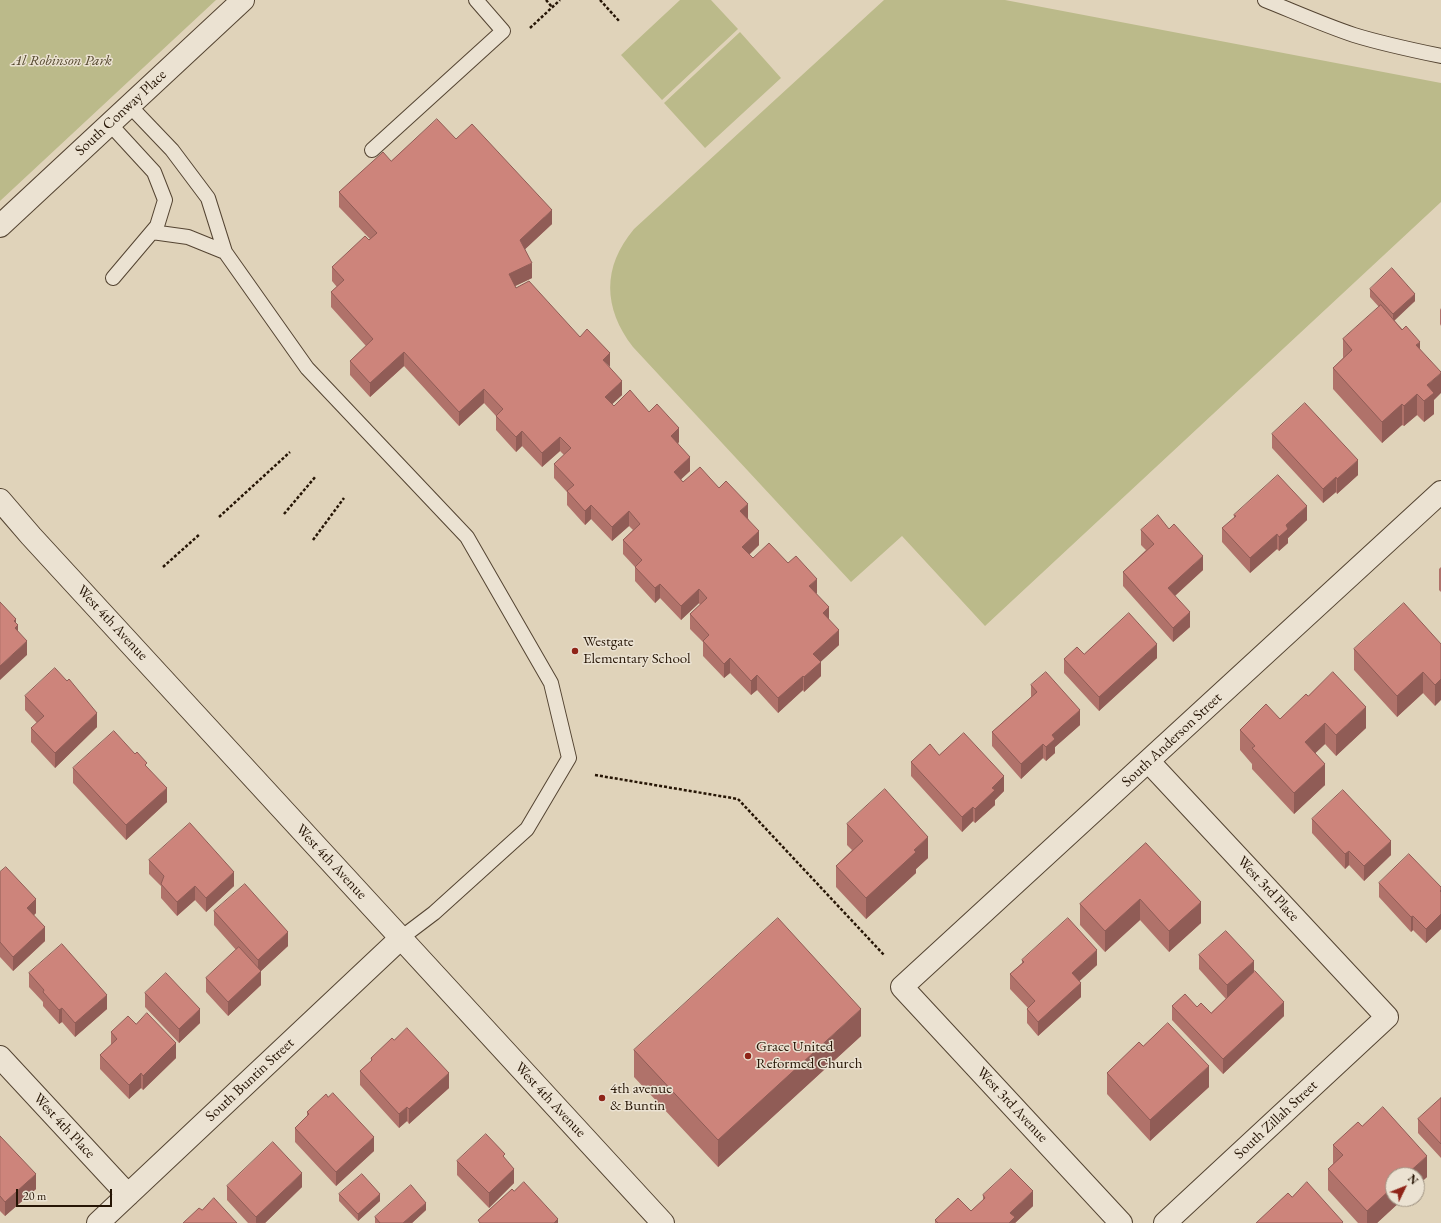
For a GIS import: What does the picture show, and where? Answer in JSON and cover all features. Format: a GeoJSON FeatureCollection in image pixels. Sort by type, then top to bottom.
{"type":"FeatureCollection","features":[{"type":"Feature","properties":{"kind":"street","name":"South Conway Place"},"geometry":{"type":"LineString","coordinates":[[0,226],[243,0]]}},
{"type":"Feature","properties":{"kind":"street","name":"South Anderson Street"},"geometry":{"type":"LineString","coordinates":[[902,987],[1149,762],[1441,492]]}},
{"type":"Feature","properties":{"kind":"street","name":"West 4th Avenue"},"geometry":{"type":"LineString","coordinates":[[0,500],[36,542],[663,1223]]}},
{"type":"Feature","properties":{"kind":"street","name":"West 3rd Place"},"geometry":{"type":"LineString","coordinates":[[1149,762],[1387,1017]]}},
{"type":"Feature","properties":{"kind":"street","name":"South Buntin Street"},"geometry":{"type":"LineString","coordinates":[[98,1223],[401,938]]}},
{"type":"Feature","properties":{"kind":"street","name":"West 3rd Avenue"},"geometry":{"type":"LineString","coordinates":[[902,987],[1121,1223]]}},
{"type":"Feature","properties":{"kind":"street","name":"South Zillah Street"},"geometry":{"type":"LineString","coordinates":[[1166,1223],[1387,1017]]}},
{"type":"Feature","properties":{"kind":"street","name":"West 4th Place"},"geometry":{"type":"LineString","coordinates":[[0,1057],[128,1195]]}},
{"type":"Feature","properties":{"kind":"lane"},"geometry":{"type":"LineString","coordinates":[[372,150],[503,31],[476,0]]}},
{"type":"Feature","properties":{"kind":"lane"},"geometry":{"type":"LineString","coordinates":[[1265,0],[1354,35],[1398,47],[1441,56]]}},
{"type":"Feature","properties":{"kind":"lane"},"geometry":{"type":"LineString","coordinates":[[129,105],[172,150],[208,198],[225,252],[307,368],[467,537],[552,683],[570,758],[527,829],[434,913],[401,938]]}},
{"type":"Feature","properties":{"kind":"lane"},"geometry":{"type":"LineString","coordinates":[[109,123],[154,172],[165,200],[157,226],[112,278]]}},
{"type":"Feature","properties":{"kind":"lane"},"geometry":{"type":"LineString","coordinates":[[152,232],[188,237],[225,252]]}},
{"type":"Feature","properties":{"kind":"path"},"geometry":{"type":"LineString","coordinates":[[546,0],[552,7]]}},
{"type":"Feature","properties":{"kind":"path"},"geometry":{"type":"LineString","coordinates":[[530,28],[560,0]]}},
{"type":"Feature","properties":{"kind":"path"},"geometry":{"type":"LineString","coordinates":[[600,0],[620,22]]}},
{"type":"Feature","properties":{"kind":"path"},"geometry":{"type":"LineString","coordinates":[[219,517],[290,452]]}},
{"type":"Feature","properties":{"kind":"path"},"geometry":{"type":"LineString","coordinates":[[284,514],[316,476]]}},
{"type":"Feature","properties":{"kind":"path"},"geometry":{"type":"LineString","coordinates":[[313,540],[344,498]]}},
{"type":"Feature","properties":{"kind":"path"},"geometry":{"type":"LineString","coordinates":[[163,567],[200,534]]}},
{"type":"Feature","properties":{"kind":"path"},"geometry":{"type":"LineString","coordinates":[[595,775],[738,799],[884,955]]}},
{"type":"Feature","properties":{"kind":"green space","name":"Al Robinson Park"},"geometry":{"type":"Polygon","coordinates":[[[0,0],[216,0],[0,201],[0,0]]]}},
{"type":"Feature","properties":{"kind":"green space"},"geometry":{"type":"Polygon","coordinates":[[[680,0],[711,0],[738,29],[662,100],[621,55],[680,0]]]}},
{"type":"Feature","properties":{"kind":"green space"},"geometry":{"type":"Polygon","coordinates":[[[884,0],[1005,0],[1441,83],[1441,202],[985,626],[902,536],[851,582],[633,347],[623,332],[616,317],[612,303],[610,288],[616,258],[634,229],[884,0]]]}},
{"type":"Feature","properties":{"kind":"green space"},"geometry":{"type":"Polygon","coordinates":[[[740,32],[781,78],[705,148],[664,103],[740,32]]]}},
{"type":"Feature","properties":{"kind":"building"},"geometry":{"type":"Polygon","coordinates":[[[437,119],[456,139],[472,124],[552,210],[520,240],[532,263],[509,274],[516,288],[529,281],[580,337],[587,329],[610,353],[603,360],[622,381],[605,397],[614,406],[630,390],[649,412],[657,404],[679,428],[671,436],[690,457],[674,472],[683,482],[700,467],[719,488],[726,481],[748,504],[740,511],[759,531],[742,547],[753,558],[769,543],[788,563],[796,556],[817,579],[809,586],[829,607],[823,613],[839,630],[813,654],[821,662],[778,698],[757,675],[751,681],[730,658],[724,664],[703,641],[709,635],[690,614],[707,598],[699,589],[681,606],[660,584],[655,588],[635,567],[642,560],[623,540],[640,524],[629,511],[612,527],[591,505],[585,511],[567,491],[574,485],[554,464],[571,448],[560,437],[542,453],[522,431],[516,437],[496,416],[503,409],[484,389],[459,412],[404,352],[370,383],[350,361],[373,339],[331,292],[344,280],[332,267],[365,236],[369,240],[377,233],[339,192],[383,152],[391,161],[437,119]]]}},
{"type":"Feature","properties":{"kind":"building"},"geometry":{"type":"Polygon","coordinates":[[[1392,268],[1415,294],[1393,314],[1370,289],[1392,268]]]}},
{"type":"Feature","properties":{"kind":"building"},"geometry":{"type":"Polygon","coordinates":[[[1381,305],[1402,330],[1406,326],[1420,342],[1416,345],[1441,372],[1427,385],[1434,393],[1424,401],[1417,394],[1404,406],[1402,404],[1382,422],[1333,368],[1352,350],[1343,339],[1381,305]]]}},
{"type":"Feature","properties":{"kind":"building"},"geometry":{"type":"Polygon","coordinates":[[[1305,403],[1358,460],[1337,479],[1336,477],[1323,489],[1272,434],[1305,403]]]}},
{"type":"Feature","properties":{"kind":"building"},"geometry":{"type":"Polygon","coordinates":[[[1278,475],[1307,506],[1286,525],[1288,529],[1279,537],[1277,534],[1250,558],[1222,528],[1278,475]]]}},
{"type":"Feature","properties":{"kind":"building"},"geometry":{"type":"Polygon","coordinates":[[[1158,515],[1169,529],[1174,524],[1203,556],[1168,588],[1190,612],[1173,628],[1123,572],[1154,544],[1141,530],[1158,515]]]}},
{"type":"Feature","properties":{"kind":"building"},"geometry":{"type":"Polygon","coordinates":[[[0,602],[16,619],[14,621],[18,625],[15,628],[27,641],[0,666],[0,602]]]}},
{"type":"Feature","properties":{"kind":"building"},"geometry":{"type":"Polygon","coordinates":[[[1404,603],[1441,644],[1441,679],[1435,685],[1423,672],[1397,696],[1354,649],[1404,603]]]}},
{"type":"Feature","properties":{"kind":"building"},"geometry":{"type":"Polygon","coordinates":[[[1129,613],[1157,644],[1099,697],[1064,659],[1077,647],[1084,654],[1129,613]]]}},
{"type":"Feature","properties":{"kind":"building"},"geometry":{"type":"Polygon","coordinates":[[[55,668],[67,681],[69,679],[97,713],[55,753],[31,728],[44,716],[25,696],[55,668]]]}},
{"type":"Feature","properties":{"kind":"building"},"geometry":{"type":"Polygon","coordinates":[[[1046,672],[1080,710],[1052,735],[1055,739],[1046,747],[1043,744],[1021,764],[992,732],[1037,692],[1031,685],[1046,672]]]}},
{"type":"Feature","properties":{"kind":"building"},"geometry":{"type":"Polygon","coordinates":[[[1333,672],[1366,707],[1336,735],[1325,723],[1305,742],[1325,764],[1294,793],[1252,748],[1255,746],[1240,730],[1266,704],[1280,719],[1306,694],[1308,696],[1333,672]]]}},
{"type":"Feature","properties":{"kind":"building"},"geometry":{"type":"Polygon","coordinates":[[[114,731],[135,754],[137,752],[147,763],[145,765],[167,788],[126,825],[73,768],[114,731]]]}},
{"type":"Feature","properties":{"kind":"building"},"geometry":{"type":"Polygon","coordinates":[[[964,733],[1004,776],[992,788],[995,790],[975,809],[973,807],[962,817],[911,762],[930,744],[939,755],[964,733]]]}},
{"type":"Feature","properties":{"kind":"building"},"geometry":{"type":"Polygon","coordinates":[[[885,789],[928,837],[914,850],[916,852],[866,898],[836,866],[863,841],[847,824],[885,789]]]}},
{"type":"Feature","properties":{"kind":"building"},"geometry":{"type":"Polygon","coordinates":[[[1343,790],[1391,841],[1364,866],[1349,851],[1345,854],[1312,819],[1343,790]]]}},
{"type":"Feature","properties":{"kind":"building"},"geometry":{"type":"Polygon","coordinates":[[[190,823],[234,872],[206,898],[195,886],[177,902],[161,884],[164,876],[149,860],[190,823]]]}},
{"type":"Feature","properties":{"kind":"building"},"geometry":{"type":"Polygon","coordinates":[[[1146,843],[1201,902],[1169,931],[1140,899],[1105,931],[1080,904],[1146,843]]]}},
{"type":"Feature","properties":{"kind":"building"},"geometry":{"type":"Polygon","coordinates":[[[1409,854],[1441,887],[1441,914],[1426,929],[1413,916],[1411,917],[1379,883],[1409,854]]]}},
{"type":"Feature","properties":{"kind":"building"},"geometry":{"type":"Polygon","coordinates":[[[6,867],[36,899],[27,908],[45,927],[13,957],[0,942],[0,872],[6,867]]]}},
{"type":"Feature","properties":{"kind":"building"},"geometry":{"type":"Polygon","coordinates":[[[245,884],[288,932],[258,960],[214,911],[245,884]]]}},
{"type":"Feature","properties":{"kind":"building","name":"Grace United Reformed Church"},"geometry":{"type":"Polygon","coordinates":[[[778,918],[861,1009],[718,1140],[634,1050],[778,918]]]}},
{"type":"Feature","properties":{"kind":"building"},"geometry":{"type":"Polygon","coordinates":[[[1068,918],[1097,950],[1072,973],[1081,983],[1038,1022],[1027,1009],[1035,1001],[1010,974],[1024,962],[1022,960],[1068,918]]]}},
{"type":"Feature","properties":{"kind":"building"},"geometry":{"type":"Polygon","coordinates":[[[1226,931],[1254,961],[1227,985],[1199,955],[1226,931]]]}},
{"type":"Feature","properties":{"kind":"building"},"geometry":{"type":"Polygon","coordinates":[[[62,944],[107,995],[75,1023],[62,1008],[59,1010],[29,973],[62,944]]]}},
{"type":"Feature","properties":{"kind":"building"},"geometry":{"type":"Polygon","coordinates":[[[239,947],[261,971],[228,1002],[206,978],[239,947]]]}},
{"type":"Feature","properties":{"kind":"building"},"geometry":{"type":"Polygon","coordinates":[[[1255,971],[1284,1002],[1223,1059],[1172,1006],[1185,994],[1197,1007],[1201,1003],[1211,1013],[1255,971]]]}},
{"type":"Feature","properties":{"kind":"building"},"geometry":{"type":"Polygon","coordinates":[[[166,973],[200,1009],[179,1029],[145,993],[166,973]]]}},
{"type":"Feature","properties":{"kind":"building"},"geometry":{"type":"Polygon","coordinates":[[[147,1013],[176,1043],[143,1076],[141,1073],[129,1085],[100,1055],[117,1039],[111,1032],[128,1016],[136,1024],[147,1013]]]}},
{"type":"Feature","properties":{"kind":"building"},"geometry":{"type":"Polygon","coordinates":[[[1168,1023],[1209,1066],[1150,1120],[1107,1073],[1139,1042],[1143,1046],[1168,1023]]]}},
{"type":"Feature","properties":{"kind":"building"},"geometry":{"type":"Polygon","coordinates":[[[407,1028],[449,1073],[409,1109],[407,1107],[399,1114],[360,1071],[392,1038],[394,1040],[407,1028]]]}},
{"type":"Feature","properties":{"kind":"building"},"geometry":{"type":"Polygon","coordinates":[[[333,1093],[374,1137],[336,1172],[295,1128],[309,1114],[307,1112],[326,1094],[328,1097],[333,1093]]]}},
{"type":"Feature","properties":{"kind":"building"},"geometry":{"type":"Polygon","coordinates":[[[1441,1098],[1441,1144],[1418,1119],[1441,1098]]]}},
{"type":"Feature","properties":{"kind":"building"},"geometry":{"type":"Polygon","coordinates":[[[1383,1107],[1427,1156],[1415,1167],[1385,1167],[1385,1194],[1367,1211],[1328,1169],[1343,1155],[1333,1145],[1358,1122],[1362,1126],[1383,1107]]]}},
{"type":"Feature","properties":{"kind":"building"},"geometry":{"type":"Polygon","coordinates":[[[486,1134],[505,1154],[503,1156],[514,1169],[489,1193],[457,1161],[486,1134]]]}},
{"type":"Feature","properties":{"kind":"building"},"geometry":{"type":"Polygon","coordinates":[[[0,1136],[36,1174],[5,1202],[0,1196],[0,1136]]]}},
{"type":"Feature","properties":{"kind":"building"},"geometry":{"type":"Polygon","coordinates":[[[273,1142],[302,1173],[256,1217],[227,1186],[273,1142]]]}},
{"type":"Feature","properties":{"kind":"building"},"geometry":{"type":"Polygon","coordinates":[[[1011,1169],[1033,1191],[1010,1213],[1015,1217],[1009,1223],[938,1223],[935,1220],[958,1198],[971,1211],[985,1198],[983,1195],[1011,1169]]]}},
{"type":"Feature","properties":{"kind":"building"},"geometry":{"type":"Polygon","coordinates":[[[362,1174],[380,1194],[358,1214],[339,1194],[362,1174]]]}},
{"type":"Feature","properties":{"kind":"building"},"geometry":{"type":"Polygon","coordinates":[[[524,1182],[558,1219],[554,1223],[480,1223],[478,1220],[512,1189],[514,1191],[524,1182]]]}},
{"type":"Feature","properties":{"kind":"building"},"geometry":{"type":"Polygon","coordinates":[[[1307,1182],[1343,1222],[1342,1223],[1256,1223],[1288,1193],[1292,1197],[1307,1182]]]}},
{"type":"Feature","properties":{"kind":"building"},"geometry":{"type":"Polygon","coordinates":[[[411,1185],[426,1203],[403,1223],[380,1223],[375,1217],[411,1185]]]}},
{"type":"Feature","properties":{"kind":"building"},"geometry":{"type":"Polygon","coordinates":[[[214,1198],[237,1223],[183,1223],[199,1208],[202,1210],[214,1198]]]}},
{"type":"Feature","properties":{"kind":"place","name":"Westgate Elementary School"},"geometry":{"type":"Point","coordinates":[575,651]}},
{"type":"Feature","properties":{"kind":"place","name":"Grace United Reformed Church"},"geometry":{"type":"Point","coordinates":[748,1056]}},
{"type":"Feature","properties":{"kind":"place","name":"4th avenue & Buntin"},"geometry":{"type":"Point","coordinates":[602,1098]}}]}
